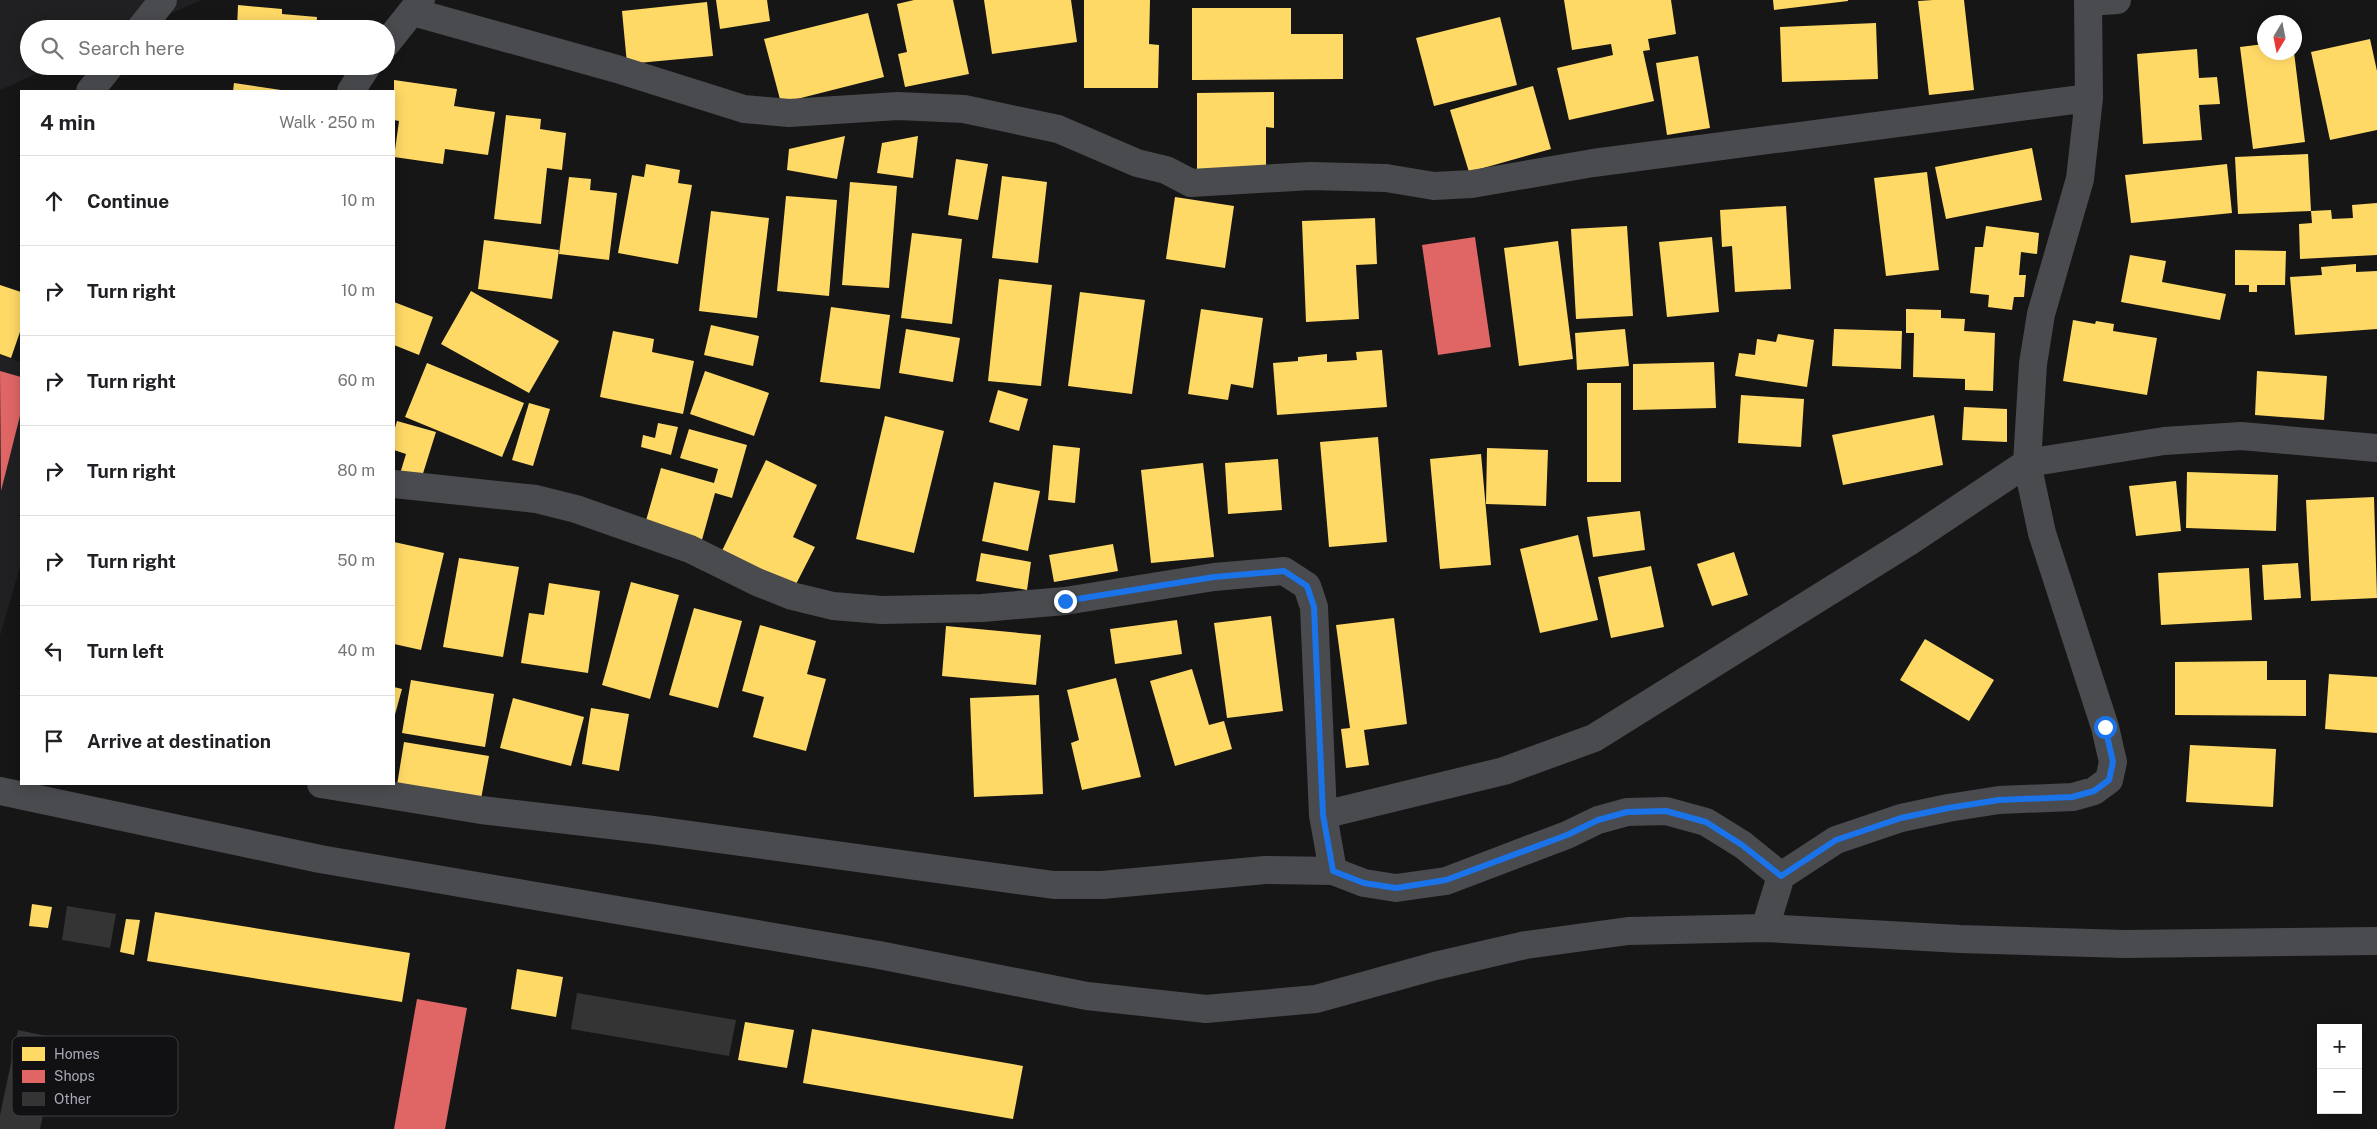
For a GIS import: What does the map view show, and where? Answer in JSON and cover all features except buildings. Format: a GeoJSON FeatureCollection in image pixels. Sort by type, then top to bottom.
{"type":"FeatureCollection","features":[{"type":"Feature","properties":{"kind":"street"},"geometry":{"type":"LineString","coordinates":[[147,20],[163,0]]}},
{"type":"Feature","properties":{"kind":"street"},"geometry":{"type":"LineString","coordinates":[[1765,928],[1781,876],[1836,840],[1901,818],[1948,808],[1999,800],[2072,797],[2094,791],[2109,780],[2113,762],[2105,727],[2042,533],[2027,463],[2033,364],[2041,314],[2080,179],[2089,98],[2088,1],[2117,0]]}},
{"type":"Feature","properties":{"kind":"street"},"geometry":{"type":"LineString","coordinates":[[395,33],[418,6],[744,109],[788,113],[898,106],[964,109],[1058,129],[1137,163],[1166,170],[1191,183],[1311,176],[1386,178],[1434,186],[1472,184],[1593,163],[2089,98]]}},
{"type":"Feature","properties":{"kind":"street"},"geometry":{"type":"LineString","coordinates":[[91,90],[103,75]]}},
{"type":"Feature","properties":{"kind":"street"},"geometry":{"type":"LineString","coordinates":[[352,90],[361,75]]}},
{"type":"Feature","properties":{"kind":"street"},"geometry":{"type":"LineString","coordinates":[[1323,815],[1504,771],[1594,738],[1910,541],[2027,463],[2164,441],[2241,436],[2377,448]]}},
{"type":"Feature","properties":{"kind":"street"},"geometry":{"type":"LineString","coordinates":[[395,484],[536,499],[576,509],[690,549],[757,582],[792,596],[833,606],[882,610],[982,608],[1065,601],[1214,577],[1284,571],[1307,586],[1314,607],[1323,815],[1333,871]]}},
{"type":"Feature","properties":{"kind":"street"},"geometry":{"type":"LineString","coordinates":[[327,785],[481,810],[663,832],[1054,885],[1102,885],[1265,870],[1333,871],[1364,883],[1396,888],[1446,880],[1567,835],[1598,820],[1627,812],[1666,811],[1706,822],[1742,845],[1781,876]]}},
{"type":"Feature","properties":{"kind":"street"},"geometry":{"type":"LineString","coordinates":[[12,789],[320,859],[879,955],[1087,996],[1206,1009],[1316,999],[1435,966],[1526,945],[1628,931],[1765,928],[1960,939],[2125,944],[2377,941]]}},
{"type":"Feature","properties":{"kind":"shaded area"},"geometry":{"type":"Polygon","coordinates":[[[0,0],[201,0],[157,20],[20,20],[20,75],[34,75],[0,90],[0,0]]]}},
{"type":"Feature","properties":{"kind":"shaded area"},"geometry":{"type":"Polygon","coordinates":[[[0,355],[20,362],[20,566],[0,636],[0,355]]]}},
{"type":"Feature","properties":{"kind":"route"},"geometry":{"type":"LineString","coordinates":[[1065,601],[1214,577],[1284,571],[1307,586],[1314,607],[1323,815],[1333,871],[1364,883],[1396,888],[1446,880],[1567,835],[1598,820],[1627,812],[1666,811],[1706,822],[1742,845],[1781,876],[1836,840],[1901,818],[1999,800],[2072,797],[2094,791],[2109,780],[2113,762],[2105,727]]}}]}
